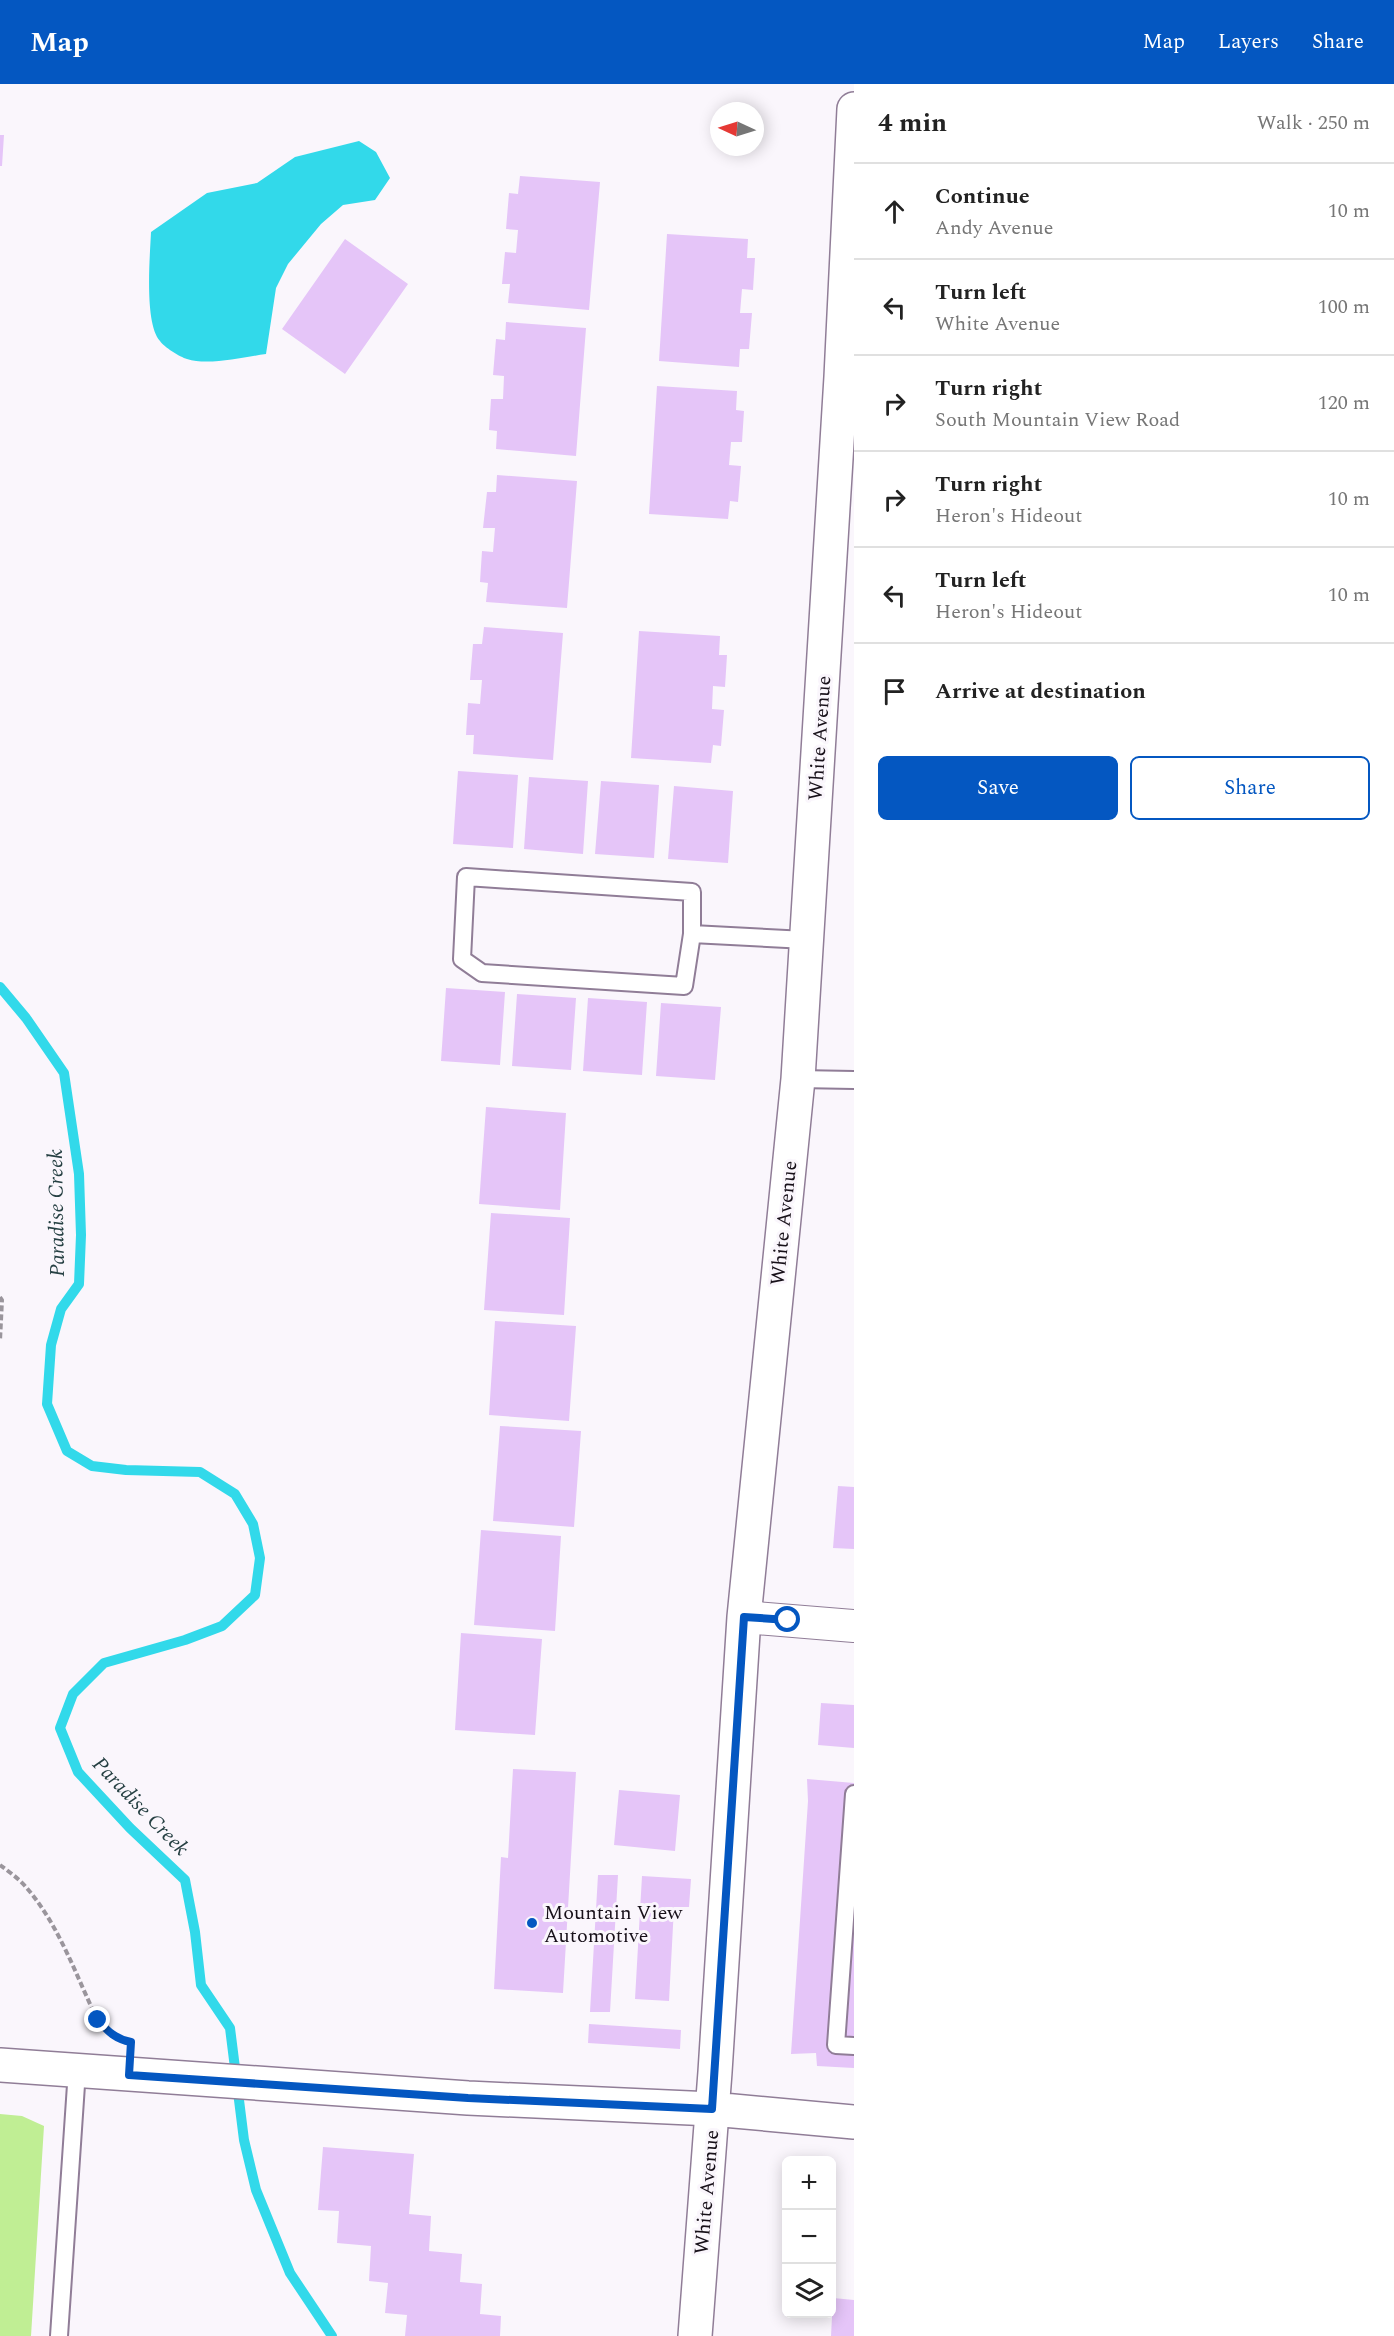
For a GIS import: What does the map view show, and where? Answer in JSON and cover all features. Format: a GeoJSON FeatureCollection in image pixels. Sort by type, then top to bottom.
{"type":"FeatureCollection","features":[{"type":"Feature","properties":{"kind":"street","name":"White Avenue"},"geometry":{"type":"LineString","coordinates":[[694,2336],[712,2109],[744,1617],[798,1079],[847,377],[854,109]]}},
{"type":"Feature","properties":{"kind":"street"},"geometry":{"type":"LineString","coordinates":[[744,1617],[854,1626]]}},
{"type":"Feature","properties":{"kind":"street"},"geometry":{"type":"LineString","coordinates":[[0,2065],[468,2098],[712,2109],[854,2122]]}},
{"type":"Feature","properties":{"kind":"lane"},"geometry":{"type":"LineString","coordinates":[[466,878],[692,892],[692,934],[684,986],[482,973],[462,959],[466,878]]}},
{"type":"Feature","properties":{"kind":"lane"},"geometry":{"type":"LineString","coordinates":[[692,934],[806,940]]}},
{"type":"Feature","properties":{"kind":"lane"},"geometry":{"type":"LineString","coordinates":[[798,1079],[854,1080]]}},
{"type":"Feature","properties":{"kind":"lane"},"geometry":{"type":"LineString","coordinates":[[854,1794],[836,2045],[854,2046]]}},
{"type":"Feature","properties":{"kind":"lane"},"geometry":{"type":"LineString","coordinates":[[59,2336],[76,2070]]}},
{"type":"Feature","properties":{"kind":"path"},"geometry":{"type":"LineString","coordinates":[[0,1297],[2,1300],[0,1341]]}},
{"type":"Feature","properties":{"kind":"path"},"geometry":{"type":"LineString","coordinates":[[0,1865],[23,1883],[38,1901],[56,1931],[98,2020],[108,2032],[118,2039],[131,2042],[129,2075]]}},
{"type":"Feature","properties":{"kind":"green space"},"geometry":{"type":"Polygon","coordinates":[[[0,2114],[22,2116],[44,2126],[31,2336],[0,2336],[0,2114]]]}},
{"type":"Feature","properties":{"kind":"water"},"geometry":{"type":"Polygon","coordinates":[[[359,141],[376,152],[390,178],[375,200],[343,205],[321,224],[288,264],[276,288],[266,354],[205,362],[187,359],[168,349],[155,332],[152,320],[149,272],[151,232],[207,193],[257,183],[295,157],[359,141]]]}},
{"type":"Feature","properties":{"kind":"building"},"geometry":{"type":"Polygon","coordinates":[[[0,135],[4,135],[2,166],[0,166],[0,135]]]}},
{"type":"Feature","properties":{"kind":"building"},"geometry":{"type":"Polygon","coordinates":[[[520,176],[600,182],[589,310],[508,303],[510,284],[502,284],[505,252],[516,253],[518,230],[506,229],[509,193],[518,194],[520,176]]]}},
{"type":"Feature","properties":{"kind":"building"},"geometry":{"type":"Polygon","coordinates":[[[667,234],[748,239],[747,258],[755,258],[753,290],[742,289],[740,313],[752,313],[749,349],[740,349],[739,367],[659,361],[667,234]]]}},
{"type":"Feature","properties":{"kind":"building"},"geometry":{"type":"Polygon","coordinates":[[[345,239],[408,284],[345,374],[282,329],[345,239]]]}},
{"type":"Feature","properties":{"kind":"building"},"geometry":{"type":"Polygon","coordinates":[[[506,322],[586,328],[576,456],[496,449],[497,431],[489,430],[491,399],[503,399],[504,376],[493,375],[496,339],[505,340],[506,322]]]}},
{"type":"Feature","properties":{"kind":"building"},"geometry":{"type":"Polygon","coordinates":[[[657,386],[737,391],[736,410],[744,411],[742,442],[731,442],[729,465],[741,466],[738,502],[730,501],[728,519],[649,514],[657,386]]]}},
{"type":"Feature","properties":{"kind":"building"},"geometry":{"type":"Polygon","coordinates":[[[497,475],[577,481],[567,608],[486,602],[488,583],[480,582],[482,551],[493,552],[495,528],[483,528],[487,492],[496,492],[497,475]]]}},
{"type":"Feature","properties":{"kind":"building"},"geometry":{"type":"Polygon","coordinates":[[[484,627],[563,633],[553,760],[473,754],[474,735],[466,735],[468,703],[480,704],[482,680],[470,680],[473,644],[482,644],[484,627]]]}},
{"type":"Feature","properties":{"kind":"building"},"geometry":{"type":"Polygon","coordinates":[[[639,631],[720,636],[719,655],[727,655],[725,687],[713,686],[712,709],[724,710],[721,746],[713,745],[711,763],[631,758],[639,631]]]}},
{"type":"Feature","properties":{"kind":"building"},"geometry":{"type":"Polygon","coordinates":[[[458,771],[518,775],[513,848],[453,844],[458,771]]]}},
{"type":"Feature","properties":{"kind":"building"},"geometry":{"type":"Polygon","coordinates":[[[529,777],[588,781],[583,854],[524,849],[529,777]]]}},
{"type":"Feature","properties":{"kind":"building"},"geometry":{"type":"Polygon","coordinates":[[[601,781],[659,785],[654,858],[595,854],[601,781]]]}},
{"type":"Feature","properties":{"kind":"building"},"geometry":{"type":"Polygon","coordinates":[[[674,786],[733,791],[728,863],[668,859],[674,786]]]}},
{"type":"Feature","properties":{"kind":"building"},"geometry":{"type":"Polygon","coordinates":[[[446,988],[505,992],[500,1065],[441,1061],[446,988]]]}},
{"type":"Feature","properties":{"kind":"building"},"geometry":{"type":"Polygon","coordinates":[[[517,994],[576,998],[571,1070],[512,1066],[517,994]]]}},
{"type":"Feature","properties":{"kind":"building"},"geometry":{"type":"Polygon","coordinates":[[[588,998],[647,1002],[642,1075],[583,1071],[588,998]]]}},
{"type":"Feature","properties":{"kind":"building"},"geometry":{"type":"Polygon","coordinates":[[[661,1003],[721,1007],[715,1080],[656,1076],[661,1003]]]}},
{"type":"Feature","properties":{"kind":"building"},"geometry":{"type":"Polygon","coordinates":[[[486,1107],[566,1113],[560,1210],[479,1204],[486,1107]]]}},
{"type":"Feature","properties":{"kind":"building"},"geometry":{"type":"Polygon","coordinates":[[[491,1213],[570,1218],[564,1315],[484,1310],[491,1213]]]}},
{"type":"Feature","properties":{"kind":"building"},"geometry":{"type":"Polygon","coordinates":[[[495,1321],[576,1326],[569,1421],[489,1415],[495,1321]]]}},
{"type":"Feature","properties":{"kind":"building"},"geometry":{"type":"Polygon","coordinates":[[[500,1426],[581,1431],[574,1527],[493,1521],[500,1426]]]}},
{"type":"Feature","properties":{"kind":"building"},"geometry":{"type":"Polygon","coordinates":[[[838,1486],[854,1487],[854,1549],[833,1548],[838,1486]]]}},
{"type":"Feature","properties":{"kind":"building"},"geometry":{"type":"Polygon","coordinates":[[[481,1530],[561,1536],[555,1631],[474,1625],[481,1530]]]}},
{"type":"Feature","properties":{"kind":"building"},"geometry":{"type":"Polygon","coordinates":[[[461,1633],[542,1639],[535,1735],[455,1730],[461,1633]]]}},
{"type":"Feature","properties":{"kind":"building"},"geometry":{"type":"Polygon","coordinates":[[[821,1703],[854,1705],[854,1748],[818,1745],[821,1703]]]}},
{"type":"Feature","properties":{"kind":"building","name":"Mountain View Automotive"},"geometry":{"type":"Polygon","coordinates":[[[513,1769],[576,1772],[563,1993],[494,1989],[501,1857],[508,1858],[513,1769]]]}},
{"type":"Feature","properties":{"kind":"building"},"geometry":{"type":"Polygon","coordinates":[[[807,1779],[854,1783],[854,2068],[817,2066],[816,2053],[791,2054],[808,1801],[807,1779]]]}},
{"type":"Feature","properties":{"kind":"building"},"geometry":{"type":"Polygon","coordinates":[[[619,1790],[680,1795],[675,1851],[614,1845],[619,1790]]]}},
{"type":"Feature","properties":{"kind":"building"},"geometry":{"type":"Polygon","coordinates":[[[598,1875],[618,1875],[610,2012],[590,2012],[598,1875]]]}},
{"type":"Feature","properties":{"kind":"building"},"geometry":{"type":"Polygon","coordinates":[[[642,1876],[691,1879],[689,1907],[674,1907],[669,2001],[635,1999],[642,1876]]]}},
{"type":"Feature","properties":{"kind":"building"},"geometry":{"type":"Polygon","coordinates":[[[589,2024],[681,2030],[680,2049],[588,2043],[589,2024]]]}},
{"type":"Feature","properties":{"kind":"building"},"geometry":{"type":"Polygon","coordinates":[[[323,2147],[414,2154],[409,2214],[431,2216],[429,2251],[462,2254],[460,2282],[482,2284],[480,2314],[501,2316],[500,2336],[405,2336],[407,2315],[385,2313],[388,2283],[369,2281],[371,2246],[337,2243],[339,2211],[318,2210],[323,2147]]]}},
{"type":"Feature","properties":{"kind":"building"},"geometry":{"type":"Polygon","coordinates":[[[836,2298],[854,2300],[854,2336],[831,2336],[832,2318],[836,2318],[836,2298]]]}},
{"type":"Feature","properties":{"kind":"waterway","name":"Paradise Creek"},"geometry":{"type":"LineString","coordinates":[[0,987],[26,1018],[64,1073],[79,1174],[81,1235],[79,1284],[61,1309],[51,1345],[47,1404],[67,1451],[92,1466],[126,1470],[200,1472],[235,1494],[253,1524],[260,1558],[255,1595],[222,1626],[185,1640],[104,1663],[73,1694],[60,1728],[78,1772],[130,1828],[185,1880],[195,1932],[201,1985],[230,2028],[244,2140],[256,2190],[290,2273],[332,2336]]}},
{"type":"Feature","properties":{"kind":"place","name":"Mountain View Automotive"},"geometry":{"type":"Point","coordinates":[532,1923]}},
{"type":"Feature","properties":{"kind":"route"},"geometry":{"type":"LineString","coordinates":[[98,2020],[108,2032],[118,2039],[131,2042],[129,2075],[468,2098],[712,2109],[744,1617],[788,1620]]}}]}
